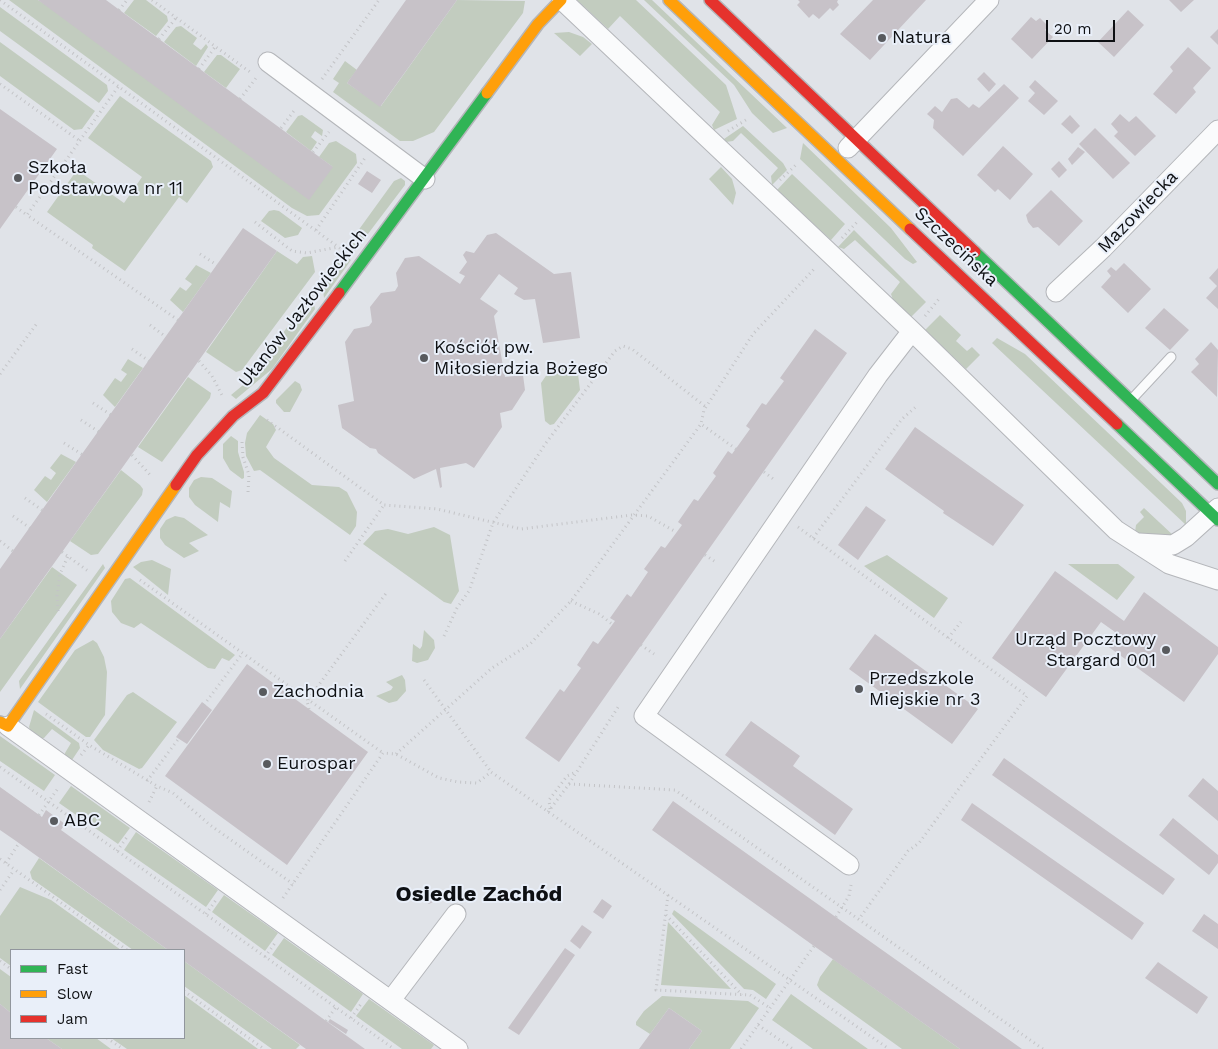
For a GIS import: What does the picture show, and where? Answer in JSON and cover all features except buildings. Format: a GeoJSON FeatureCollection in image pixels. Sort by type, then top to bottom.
{"type":"FeatureCollection","features":[{"type":"Feature","properties":{"kind":"main road","name":"Ułanów Jazłowieckich"},"geometry":{"type":"LineString","coordinates":[[4,724],[27,699],[197,455],[233,416],[263,393],[425,179],[538,24],[562,0]]}},
{"type":"Feature","properties":{"kind":"main road","name":"Szczecińska"},"geometry":{"type":"LineString","coordinates":[[669,0],[837,160],[1216,514]]}},
{"type":"Feature","properties":{"kind":"main road","name":"Szczecińska"},"geometry":{"type":"LineString","coordinates":[[710,0],[1218,484]]}},
{"type":"Feature","properties":{"kind":"street"},"geometry":{"type":"LineString","coordinates":[[562,0],[912,332],[1096,511],[1133,542],[1169,564],[1218,580]]}},
{"type":"Feature","properties":{"kind":"street"},"geometry":{"type":"LineString","coordinates":[[837,160],[989,0]]}},
{"type":"Feature","properties":{"kind":"street"},"geometry":{"type":"LineString","coordinates":[[268,62],[425,179]]}},
{"type":"Feature","properties":{"kind":"street","name":"Mazowiecka"},"geometry":{"type":"LineString","coordinates":[[1056,292],[1103,248],[1218,130]]}},
{"type":"Feature","properties":{"kind":"street"},"geometry":{"type":"LineString","coordinates":[[849,865],[644,716],[878,375],[912,332]]}},
{"type":"Feature","properties":{"kind":"street"},"geometry":{"type":"LineString","coordinates":[[1133,542],[1158,546],[1174,545],[1216,514]]}},
{"type":"Feature","properties":{"kind":"street"},"geometry":{"type":"LineString","coordinates":[[4,724],[458,1049]]}},
{"type":"Feature","properties":{"kind":"street"},"geometry":{"type":"LineString","coordinates":[[391,1000],[456,914]]}},
{"type":"Feature","properties":{"kind":"lane"},"geometry":{"type":"LineString","coordinates":[[1130,401],[1171,357]]}},
{"type":"Feature","properties":{"kind":"path"},"geometry":{"type":"LineString","coordinates":[[0,0],[362,263]]}},
{"type":"Feature","properties":{"kind":"path"},"geometry":{"type":"LineString","coordinates":[[119,10],[127,0]]}},
{"type":"Feature","properties":{"kind":"path"},"geometry":{"type":"LineString","coordinates":[[328,71],[379,0]]}},
{"type":"Feature","properties":{"kind":"path"},"geometry":{"type":"LineString","coordinates":[[159,39],[176,18]]}},
{"type":"Feature","properties":{"kind":"path"},"geometry":{"type":"LineString","coordinates":[[200,68],[216,47]]}},
{"type":"Feature","properties":{"kind":"path"},"geometry":{"type":"LineString","coordinates":[[240,99],[256,77]]}},
{"type":"Feature","properties":{"kind":"path"},"geometry":{"type":"LineString","coordinates":[[0,84],[80,141]]}},
{"type":"Feature","properties":{"kind":"path"},"geometry":{"type":"LineString","coordinates":[[27,215],[118,87]]}},
{"type":"Feature","properties":{"kind":"path"},"geometry":{"type":"LineString","coordinates":[[280,128],[296,107]]}},
{"type":"Feature","properties":{"kind":"path"},"geometry":{"type":"LineString","coordinates":[[314,152],[329,131]]}},
{"type":"Feature","properties":{"kind":"path"},"geometry":{"type":"LineString","coordinates":[[316,230],[365,157]]}},
{"type":"Feature","properties":{"kind":"path"},"geometry":{"type":"LineString","coordinates":[[16,207],[178,320]]}},
{"type":"Feature","properties":{"kind":"path"},"geometry":{"type":"LineString","coordinates":[[255,222],[292,251],[307,253],[339,247]]}},
{"type":"Feature","properties":{"kind":"path"},"geometry":{"type":"LineString","coordinates":[[200,254],[217,266]]}},
{"type":"Feature","properties":{"kind":"path"},"geometry":{"type":"LineString","coordinates":[[396,754],[492,668],[530,644],[571,601],[632,515],[701,424],[706,407],[752,334],[807,277]]}},
{"type":"Feature","properties":{"kind":"path"},"geometry":{"type":"LineString","coordinates":[[0,374],[38,322]]}},
{"type":"Feature","properties":{"kind":"path"},"geometry":{"type":"LineString","coordinates":[[150,325],[166,337]]}},
{"type":"Feature","properties":{"kind":"path"},"geometry":{"type":"LineString","coordinates":[[444,636],[457,608],[469,591],[493,523],[546,443],[615,351],[623,346],[632,349],[706,407]]}},
{"type":"Feature","properties":{"kind":"path"},"geometry":{"type":"LineString","coordinates":[[132,349],[149,361]]}},
{"type":"Feature","properties":{"kind":"path"},"geometry":{"type":"LineString","coordinates":[[199,361],[212,376],[225,399]]}},
{"type":"Feature","properties":{"kind":"path"},"geometry":{"type":"LineString","coordinates":[[93,403],[111,415]]}},
{"type":"Feature","properties":{"kind":"path"},"geometry":{"type":"LineString","coordinates":[[813,538],[902,420],[918,405]]}},
{"type":"Feature","properties":{"kind":"path"},"geometry":{"type":"LineString","coordinates":[[260,414],[384,505],[437,509],[521,529],[632,515],[648,516],[676,532]]}},
{"type":"Feature","properties":{"kind":"path"},"geometry":{"type":"LineString","coordinates":[[81,420],[99,432]]}},
{"type":"Feature","properties":{"kind":"path"},"geometry":{"type":"LineString","coordinates":[[701,424],[736,449]]}},
{"type":"Feature","properties":{"kind":"path"},"geometry":{"type":"LineString","coordinates":[[243,434],[243,457],[249,476],[248,492]]}},
{"type":"Feature","properties":{"kind":"path"},"geometry":{"type":"LineString","coordinates":[[64,443],[83,455]]}},
{"type":"Feature","properties":{"kind":"path"},"geometry":{"type":"LineString","coordinates":[[132,455],[156,481]]}},
{"type":"Feature","properties":{"kind":"path"},"geometry":{"type":"LineString","coordinates":[[764,472],[776,481]]}},
{"type":"Feature","properties":{"kind":"path"},"geometry":{"type":"LineString","coordinates":[[25,498],[42,510]]}},
{"type":"Feature","properties":{"kind":"path"},"geometry":{"type":"LineString","coordinates":[[345,561],[384,505]]}},
{"type":"Feature","properties":{"kind":"path"},"geometry":{"type":"LineString","coordinates":[[782,515],[1027,696],[919,843],[908,851],[859,919]]}},
{"type":"Feature","properties":{"kind":"path"},"geometry":{"type":"LineString","coordinates":[[12,516],[30,528]]}},
{"type":"Feature","properties":{"kind":"path"},"geometry":{"type":"LineString","coordinates":[[0,542],[13,551]]}},
{"type":"Feature","properties":{"kind":"path"},"geometry":{"type":"LineString","coordinates":[[62,552],[91,573]]}},
{"type":"Feature","properties":{"kind":"path"},"geometry":{"type":"LineString","coordinates":[[705,555],[717,563]]}},
{"type":"Feature","properties":{"kind":"path"},"geometry":{"type":"LineString","coordinates":[[59,618],[58,588],[60,574],[68,556]]}},
{"type":"Feature","properties":{"kind":"path"},"geometry":{"type":"LineString","coordinates":[[118,567],[384,754],[396,754],[439,778],[458,782],[477,783],[491,772]]}},
{"type":"Feature","properties":{"kind":"path"},"geometry":{"type":"LineString","coordinates":[[308,709],[307,701],[387,592]]}},
{"type":"Feature","properties":{"kind":"path"},"geometry":{"type":"LineString","coordinates":[[571,601],[599,614],[612,624]]}},
{"type":"Feature","properties":{"kind":"path"},"geometry":{"type":"LineString","coordinates":[[948,638],[961,622]]}},
{"type":"Feature","properties":{"kind":"path"},"geometry":{"type":"LineString","coordinates":[[641,645],[654,654]]}},
{"type":"Feature","properties":{"kind":"path"},"geometry":{"type":"LineString","coordinates":[[148,781],[242,654]]}},
{"type":"Feature","properties":{"kind":"path"},"geometry":{"type":"LineString","coordinates":[[424,680],[491,772],[549,810],[889,1049]]}},
{"type":"Feature","properties":{"kind":"path"},"geometry":{"type":"LineString","coordinates":[[27,699],[89,745],[148,781],[173,792],[210,825],[293,884]]}},
{"type":"Feature","properties":{"kind":"path"},"geometry":{"type":"LineString","coordinates":[[549,810],[569,784],[620,704]]}},
{"type":"Feature","properties":{"kind":"path"},"geometry":{"type":"LineString","coordinates":[[271,915],[384,754]]}},
{"type":"Feature","properties":{"kind":"path"},"geometry":{"type":"LineString","coordinates":[[0,766],[394,1049]]}},
{"type":"Feature","properties":{"kind":"path"},"geometry":{"type":"LineString","coordinates":[[549,810],[549,800],[567,776],[577,772]]}},
{"type":"Feature","properties":{"kind":"path"},"geometry":{"type":"LineString","coordinates":[[569,784],[675,790],[1043,1049]]}},
{"type":"Feature","properties":{"kind":"path"},"geometry":{"type":"LineString","coordinates":[[6,863],[19,843]]}},
{"type":"Feature","properties":{"kind":"path"},"geometry":{"type":"LineString","coordinates":[[0,859],[126,949]]}},
{"type":"Feature","properties":{"kind":"path"},"geometry":{"type":"LineString","coordinates":[[836,917],[849,896],[852,880],[849,865]]}},
{"type":"Feature","properties":{"kind":"path"},"geometry":{"type":"LineString","coordinates":[[0,890],[14,870]]}},
{"type":"Feature","properties":{"kind":"path"},"geometry":{"type":"LineString","coordinates":[[668,895],[656,990],[750,996],[770,1008]]}},
{"type":"Feature","properties":{"kind":"path"},"geometry":{"type":"LineString","coordinates":[[666,914],[742,995]]}},
{"type":"Feature","properties":{"kind":"path"},"geometry":{"type":"LineString","coordinates":[[741,1049],[814,946]]}},
{"type":"Feature","properties":{"kind":"path"},"geometry":{"type":"LineString","coordinates":[[185,992],[264,1049]]}},
{"type":"Feature","properties":{"kind":"path"},"geometry":{"type":"LineString","coordinates":[[326,1021],[336,1007]]}},
{"type":"Feature","properties":{"kind":"path"},"geometry":{"type":"LineString","coordinates":[[758,1024],[793,1049]]}},
{"type":"Feature","properties":{"kind":"path"},"geometry":{"type":"LineString","coordinates":[[108,1039],[123,1049]]}},
{"type":"Feature","properties":{"kind":"shaded area"},"geometry":{"type":"Polygon","coordinates":[[[9,0],[38,0],[333,167],[319,157],[329,143],[336,141],[356,154],[357,163],[319,215],[307,216],[292,208],[9,0]]]}},
{"type":"Feature","properties":{"kind":"shaded area"},"geometry":{"type":"Polygon","coordinates":[[[134,0],[146,0],[167,16],[168,21],[156,36],[124,13],[134,0]]]}},
{"type":"Feature","properties":{"kind":"shaded area"},"geometry":{"type":"Polygon","coordinates":[[[457,0],[525,1],[523,13],[434,132],[413,141],[400,141],[333,92],[339,83],[333,79],[345,61],[357,70],[347,83],[381,106],[457,0]]]}},
{"type":"Feature","properties":{"kind":"shaded area"},"geometry":{"type":"Polygon","coordinates":[[[577,0],[636,0],[726,85],[737,119],[714,130],[712,125],[720,112],[620,16],[608,29],[577,0]]]}},
{"type":"Feature","properties":{"kind":"shaded area"},"geometry":{"type":"Polygon","coordinates":[[[644,0],[652,0],[787,128],[773,133],[752,113],[734,85],[644,0]]]}},
{"type":"Feature","properties":{"kind":"shaded area"},"geometry":{"type":"Polygon","coordinates":[[[0,7],[107,85],[108,91],[99,103],[0,31],[0,7]]]}},
{"type":"Feature","properties":{"kind":"shaded area"},"geometry":{"type":"Polygon","coordinates":[[[181,26],[197,38],[193,44],[201,50],[206,44],[208,47],[196,66],[164,42],[176,27],[181,26]]]}},
{"type":"Feature","properties":{"kind":"shaded area"},"geometry":{"type":"Polygon","coordinates":[[[569,32],[583,37],[592,44],[580,56],[554,33],[569,32]]]}},
{"type":"Feature","properties":{"kind":"shaded area"},"geometry":{"type":"Polygon","coordinates":[[[0,42],[95,111],[82,129],[74,130],[0,76],[0,42]]]}},
{"type":"Feature","properties":{"kind":"shaded area"},"geometry":{"type":"Polygon","coordinates":[[[217,55],[221,55],[240,69],[226,88],[204,72],[217,55]]]}},
{"type":"Feature","properties":{"kind":"shaded area"},"geometry":{"type":"Polygon","coordinates":[[[120,96],[211,161],[213,167],[187,203],[179,197],[125,271],[92,248],[93,245],[47,212],[77,170],[124,203],[142,177],[88,138],[120,96]]]}},
{"type":"Feature","properties":{"kind":"shaded area"},"geometry":{"type":"Polygon","coordinates":[[[302,115],[323,130],[322,136],[315,131],[311,137],[317,142],[311,151],[286,132],[298,116],[302,115]]]}},
{"type":"Feature","properties":{"kind":"shaded area"},"geometry":{"type":"Polygon","coordinates":[[[743,126],[783,163],[787,170],[772,185],[771,176],[778,168],[741,133],[733,141],[726,142],[724,139],[743,126]]]}},
{"type":"Feature","properties":{"kind":"shaded area"},"geometry":{"type":"Polygon","coordinates":[[[803,143],[891,228],[917,262],[913,264],[905,259],[800,159],[803,143]]]}},
{"type":"Feature","properties":{"kind":"shaded area"},"geometry":{"type":"Polygon","coordinates":[[[721,167],[732,179],[736,193],[733,205],[709,179],[721,167]]]}},
{"type":"Feature","properties":{"kind":"shaded area"},"geometry":{"type":"Polygon","coordinates":[[[792,174],[845,224],[831,240],[777,190],[792,174]]]}},
{"type":"Feature","properties":{"kind":"shaded area"},"geometry":{"type":"Polygon","coordinates":[[[401,178],[405,181],[405,185],[355,251],[347,246],[394,181],[401,178]]]}},
{"type":"Feature","properties":{"kind":"shaded area"},"geometry":{"type":"Polygon","coordinates":[[[269,211],[279,211],[302,228],[298,235],[285,238],[261,221],[269,211]]]}},
{"type":"Feature","properties":{"kind":"shaded area"},"geometry":{"type":"Polygon","coordinates":[[[854,230],[926,302],[911,317],[893,300],[891,294],[900,282],[855,240],[844,249],[838,247],[854,230]]]}},
{"type":"Feature","properties":{"kind":"shaded area"},"geometry":{"type":"Polygon","coordinates":[[[277,251],[297,264],[303,257],[312,256],[315,272],[242,370],[236,372],[206,352],[277,251]]]}},
{"type":"Feature","properties":{"kind":"shaded area"},"geometry":{"type":"Polygon","coordinates":[[[342,254],[351,260],[324,298],[322,280],[342,254]]]}},
{"type":"Feature","properties":{"kind":"shaded area"},"geometry":{"type":"Polygon","coordinates":[[[196,265],[211,273],[183,312],[170,300],[180,287],[186,291],[192,284],[185,279],[196,265]]]}},
{"type":"Feature","properties":{"kind":"shaded area"},"geometry":{"type":"Polygon","coordinates":[[[312,293],[315,309],[272,369],[236,399],[231,395],[248,381],[312,293]]]}},
{"type":"Feature","properties":{"kind":"shaded area"},"geometry":{"type":"Polygon","coordinates":[[[940,315],[961,335],[956,341],[967,351],[972,347],[980,355],[966,369],[925,330],[940,315]]]}},
{"type":"Feature","properties":{"kind":"shaded area"},"geometry":{"type":"Polygon","coordinates":[[[997,338],[1025,354],[1182,503],[1186,511],[1186,525],[992,343],[997,338]]]}},
{"type":"Feature","properties":{"kind":"shaded area"},"geometry":{"type":"Polygon","coordinates":[[[128,359],[143,368],[115,407],[103,395],[115,378],[121,382],[127,374],[121,370],[128,359]]]}},
{"type":"Feature","properties":{"kind":"shaded area"},"geometry":{"type":"Polygon","coordinates":[[[558,365],[568,366],[578,374],[580,390],[554,424],[550,425],[545,421],[541,383],[550,370],[558,365]]]}},
{"type":"Feature","properties":{"kind":"shaded area"},"geometry":{"type":"Polygon","coordinates":[[[188,377],[211,393],[210,398],[162,462],[138,447],[188,377]]]}},
{"type":"Feature","properties":{"kind":"shaded area"},"geometry":{"type":"Polygon","coordinates":[[[295,381],[300,384],[302,390],[290,412],[284,412],[276,403],[276,400],[295,381]]]}},
{"type":"Feature","properties":{"kind":"shaded area"},"geometry":{"type":"Polygon","coordinates":[[[260,415],[273,424],[276,430],[266,447],[274,458],[312,485],[339,487],[347,492],[357,512],[356,526],[350,535],[260,470],[254,471],[246,456],[245,443],[247,433],[260,415]]]}},
{"type":"Feature","properties":{"kind":"shaded area"},"geometry":{"type":"Polygon","coordinates":[[[231,436],[238,441],[238,452],[244,472],[244,478],[242,479],[230,470],[223,458],[223,444],[231,436]]]}},
{"type":"Feature","properties":{"kind":"shaded area"},"geometry":{"type":"Polygon","coordinates":[[[61,454],[76,462],[47,502],[34,490],[45,476],[51,480],[56,473],[50,468],[61,454]]]}},
{"type":"Feature","properties":{"kind":"shaded area"},"geometry":{"type":"Polygon","coordinates":[[[121,470],[140,485],[143,489],[142,495],[98,554],[91,555],[70,541],[121,470]]]}},
{"type":"Feature","properties":{"kind":"shaded area"},"geometry":{"type":"Polygon","coordinates":[[[201,477],[212,478],[232,491],[230,508],[220,502],[218,522],[195,505],[189,497],[189,488],[194,480],[201,477]]]}},
{"type":"Feature","properties":{"kind":"shaded area"},"geometry":{"type":"Polygon","coordinates":[[[1144,508],[1174,536],[1147,539],[1135,532],[1136,525],[1144,517],[1140,512],[1144,508]]]}},
{"type":"Feature","properties":{"kind":"shaded area"},"geometry":{"type":"Polygon","coordinates":[[[175,516],[184,518],[208,535],[189,543],[199,551],[184,558],[165,545],[160,538],[160,529],[166,520],[175,516]]]}},
{"type":"Feature","properties":{"kind":"shaded area"},"geometry":{"type":"Polygon","coordinates":[[[434,527],[450,535],[459,591],[451,604],[444,602],[363,544],[375,531],[388,529],[408,534],[434,527]]]}},
{"type":"Feature","properties":{"kind":"shaded area"},"geometry":{"type":"Polygon","coordinates":[[[887,555],[948,598],[934,618],[864,566],[887,555]]]}},
{"type":"Feature","properties":{"kind":"shaded area"},"geometry":{"type":"Polygon","coordinates":[[[152,560],[171,569],[168,595],[133,567],[141,562],[152,560]]]}},
{"type":"Feature","properties":{"kind":"shaded area"},"geometry":{"type":"Polygon","coordinates":[[[103,564],[105,568],[20,689],[19,681],[103,564]]]}},
{"type":"Feature","properties":{"kind":"shaded area"},"geometry":{"type":"Polygon","coordinates":[[[1068,564],[1118,564],[1135,577],[1117,600],[1068,564]]]}},
{"type":"Feature","properties":{"kind":"shaded area"},"geometry":{"type":"Polygon","coordinates":[[[52,567],[77,585],[0,692],[0,639],[52,567]]]}},
{"type":"Feature","properties":{"kind":"shaded area"},"geometry":{"type":"Polygon","coordinates":[[[130,578],[235,655],[229,661],[222,658],[215,669],[208,668],[141,623],[134,628],[121,623],[112,612],[111,601],[125,579],[130,578]]]}},
{"type":"Feature","properties":{"kind":"shaded area"},"geometry":{"type":"Polygon","coordinates":[[[424,630],[434,640],[435,648],[428,660],[417,663],[412,661],[413,644],[420,649],[424,630]]]}},
{"type":"Feature","properties":{"kind":"shaded area"},"geometry":{"type":"Polygon","coordinates":[[[93,640],[97,643],[104,657],[107,672],[105,715],[90,737],[86,737],[38,702],[75,650],[93,640]]]}},
{"type":"Feature","properties":{"kind":"shaded area"},"geometry":{"type":"Polygon","coordinates":[[[402,675],[405,680],[406,691],[397,701],[389,703],[376,696],[391,690],[393,687],[386,682],[402,675]]]}},
{"type":"Feature","properties":{"kind":"shaded area"},"geometry":{"type":"Polygon","coordinates":[[[133,692],[177,722],[142,768],[139,769],[103,750],[94,740],[127,695],[133,692]]]}},
{"type":"Feature","properties":{"kind":"shaded area"},"geometry":{"type":"Polygon","coordinates":[[[34,710],[79,743],[80,748],[70,763],[65,759],[65,753],[71,743],[52,729],[44,738],[37,739],[32,735],[29,727],[34,710]]]}},
{"type":"Feature","properties":{"kind":"shaded area"},"geometry":{"type":"Polygon","coordinates":[[[0,736],[55,775],[44,791],[0,761],[0,736]]]}},
{"type":"Feature","properties":{"kind":"shaded area"},"geometry":{"type":"Polygon","coordinates":[[[71,786],[130,828],[118,844],[59,803],[71,786]]]}},
{"type":"Feature","properties":{"kind":"shaded area"},"geometry":{"type":"Polygon","coordinates":[[[136,832],[218,890],[206,907],[124,850],[136,832]]]}},
{"type":"Feature","properties":{"kind":"shaded area"},"geometry":{"type":"Polygon","coordinates":[[[39,858],[167,949],[132,949],[32,879],[30,872],[39,858]]]}},
{"type":"Feature","properties":{"kind":"shaded area"},"geometry":{"type":"Polygon","coordinates":[[[20,887],[51,900],[120,949],[10,949],[10,965],[0,958],[0,916],[20,887]]]}},
{"type":"Feature","properties":{"kind":"shaded area"},"geometry":{"type":"Polygon","coordinates":[[[224,895],[278,933],[265,951],[212,912],[224,895]]]}},
{"type":"Feature","properties":{"kind":"shaded area"},"geometry":{"type":"Polygon","coordinates":[[[674,910],[776,984],[766,999],[753,990],[744,989],[672,914],[674,910]]]}},
{"type":"Feature","properties":{"kind":"shaded area"},"geometry":{"type":"Polygon","coordinates":[[[668,922],[731,989],[661,985],[668,922]]]}},
{"type":"Feature","properties":{"kind":"shaded area"},"geometry":{"type":"Polygon","coordinates":[[[284,938],[363,994],[351,1012],[272,955],[284,938]]]}},
{"type":"Feature","properties":{"kind":"shaded area"},"geometry":{"type":"Polygon","coordinates":[[[833,959],[960,1049],[902,1049],[820,990],[817,985],[820,977],[833,959]]]}},
{"type":"Feature","properties":{"kind":"shaded area"},"geometry":{"type":"Polygon","coordinates":[[[185,962],[300,1045],[296,1049],[272,1049],[185,987],[185,962]]]}},
{"type":"Feature","properties":{"kind":"shaded area"},"geometry":{"type":"Polygon","coordinates":[[[0,969],[10,976],[10,1012],[0,1004],[0,969]]]}},
{"type":"Feature","properties":{"kind":"shaded area"},"geometry":{"type":"Polygon","coordinates":[[[791,994],[868,1049],[813,1049],[772,1020],[791,994]]]}},
{"type":"Feature","properties":{"kind":"shaded area"},"geometry":{"type":"Polygon","coordinates":[[[185,996],[258,1049],[127,1049],[112,1039],[185,1039],[185,996]]]}},
{"type":"Feature","properties":{"kind":"shaded area"},"geometry":{"type":"Polygon","coordinates":[[[662,996],[748,1001],[759,1008],[730,1049],[689,1049],[702,1031],[669,1008],[650,1034],[636,1025],[644,1011],[662,996]]]}},
{"type":"Feature","properties":{"kind":"shaded area"},"geometry":{"type":"Polygon","coordinates":[[[369,999],[434,1045],[431,1049],[402,1049],[356,1016],[369,999]]]}},
{"type":"Feature","properties":{"kind":"shaded area"},"geometry":{"type":"Polygon","coordinates":[[[47,1039],[97,1039],[111,1049],[62,1049],[47,1039]]]}},
{"type":"Feature","properties":{"kind":"traffic: fast"},"geometry":{"type":"LineString","coordinates":[[339,293],[487,93]]}},
{"type":"Feature","properties":{"kind":"traffic: fast"},"geometry":{"type":"LineString","coordinates":[[975,252],[1218,484]]}},
{"type":"Feature","properties":{"kind":"traffic: fast"},"geometry":{"type":"LineString","coordinates":[[1117,424],[1218,520]]}},
{"type":"Feature","properties":{"kind":"traffic: slow"},"geometry":{"type":"LineString","coordinates":[[487,93],[538,24],[561,0]]}},
{"type":"Feature","properties":{"kind":"traffic: slow"},"geometry":{"type":"LineString","coordinates":[[669,0],[910,229]]}},
{"type":"Feature","properties":{"kind":"traffic: slow"},"geometry":{"type":"LineString","coordinates":[[0,722],[8,726],[176,485]]}},
{"type":"Feature","properties":{"kind":"traffic: jam"},"geometry":{"type":"LineString","coordinates":[[710,0],[975,252]]}},
{"type":"Feature","properties":{"kind":"traffic: jam"},"geometry":{"type":"LineString","coordinates":[[910,229],[1117,424]]}},
{"type":"Feature","properties":{"kind":"traffic: jam"},"geometry":{"type":"LineString","coordinates":[[176,485],[197,455],[233,416],[263,393],[339,293]]}},
{"type":"Feature","properties":{"kind":"place","name":"Natura"},"geometry":{"type":"Point","coordinates":[882,38]}},
{"type":"Feature","properties":{"kind":"place","name":"Szkoła Podstawowa nr 11"},"geometry":{"type":"Point","coordinates":[18,178]}},
{"type":"Feature","properties":{"kind":"place","name":"Kościół pw. Miłosierdzia Bożego"},"geometry":{"type":"Point","coordinates":[424,358]}},
{"type":"Feature","properties":{"kind":"place","name":"Urząd Pocztowy Stargard 001"},"geometry":{"type":"Point","coordinates":[1166,650]}},
{"type":"Feature","properties":{"kind":"place","name":"Przedszkole Miejskie nr 3"},"geometry":{"type":"Point","coordinates":[859,689]}},
{"type":"Feature","properties":{"kind":"place","name":"Zachodnia"},"geometry":{"type":"Point","coordinates":[263,692]}},
{"type":"Feature","properties":{"kind":"place","name":"Eurospar"},"geometry":{"type":"Point","coordinates":[267,764]}},
{"type":"Feature","properties":{"kind":"place","name":"ABC"},"geometry":{"type":"Point","coordinates":[54,821]}},
{"type":"Feature","properties":{"kind":"district","name":"Osiedle Zachód"},"geometry":{"type":"Point","coordinates":[479,895]}}]}
